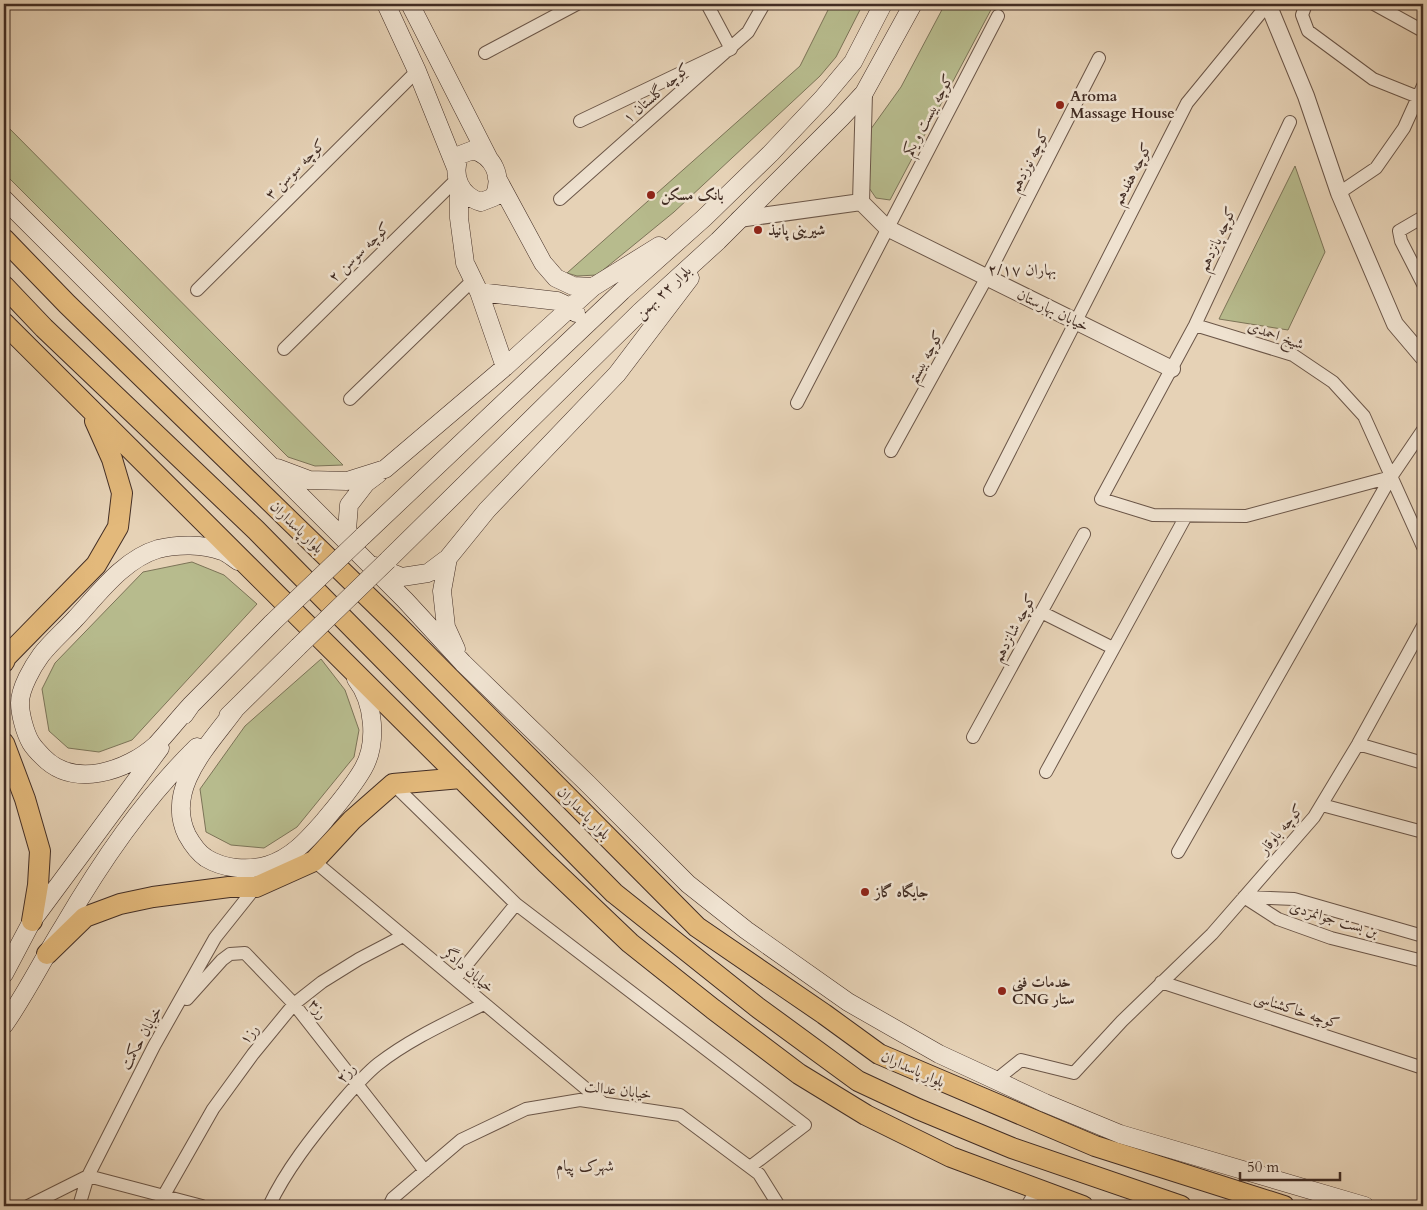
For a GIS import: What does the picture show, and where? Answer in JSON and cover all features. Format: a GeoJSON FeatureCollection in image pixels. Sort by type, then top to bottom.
{"type":"FeatureCollection","features":[{"type":"Feature","properties":{"kind":"main road"},"geometry":{"type":"LineString","coordinates":[[386,4],[416,71],[457,177],[469,197],[481,202],[494,197],[497,190],[495,168],[410,4]]}},
{"type":"Feature","properties":{"kind":"main road","name":"بلوار ۲۲ بهمن"},"geometry":{"type":"LineString","coordinates":[[191,705],[272,623],[363,536],[622,291],[704,218],[771,153],[822,99],[853,62],[883,4]]}},
{"type":"Feature","properties":{"kind":"main road","name":"بلوار ۲۲ بهمن"},"geometry":{"type":"LineString","coordinates":[[236,708],[640,312],[718,241],[841,118],[864,93],[913,4]]}},
{"type":"Feature","properties":{"kind":"main road"},"geometry":{"type":"LineString","coordinates":[[489,159],[480,152],[473,150],[460,155],[457,177],[459,218],[465,263],[476,286],[505,367]]}},
{"type":"Feature","properties":{"kind":"main road"},"geometry":{"type":"LineString","coordinates":[[497,178],[543,263],[556,278],[573,286],[593,288]]}},
{"type":"Feature","properties":{"kind":"main road"},"geometry":{"type":"LineString","coordinates":[[4,199],[405,600],[463,663],[688,884],[746,930],[848,1002],[939,1054],[1045,1103],[1120,1134],[1365,1206]]}},
{"type":"Feature","properties":{"kind":"main road"},"geometry":{"type":"LineString","coordinates":[[704,218],[593,288],[505,367],[366,484],[349,505],[347,530],[360,552],[378,568],[402,577],[428,573],[448,558],[487,510],[617,374],[718,241]]}},
{"type":"Feature","properties":{"kind":"main road","name":"بلوار پاسداران"},"geometry":{"type":"LineString","coordinates":[[4,239],[68,304],[398,626],[697,927],[824,1014],[878,1054],[1095,1146],[1284,1206]]}},
{"type":"Feature","properties":{"kind":"main road","name":"بلوار پاسداران"},"geometry":{"type":"LineString","coordinates":[[4,286],[44,328],[256,530],[614,894],[757,1007],[858,1082],[1012,1148],[1181,1206]]}},
{"type":"Feature","properties":{"kind":"main road"},"geometry":{"type":"LineString","coordinates":[[476,286],[557,301],[570,307],[579,316],[580,331]]}},
{"type":"Feature","properties":{"kind":"main road"},"geometry":{"type":"LineString","coordinates":[[44,328],[68,304]]}},
{"type":"Feature","properties":{"kind":"main road"},"geometry":{"type":"LineString","coordinates":[[4,323],[630,944],[799,1074],[866,1115],[951,1157],[1083,1206]]}},
{"type":"Feature","properties":{"kind":"main road"},"geometry":{"type":"LineString","coordinates":[[4,662],[6,657],[96,565],[118,527],[122,492],[112,459],[89,408]]}},
{"type":"Feature","properties":{"kind":"main road"},"geometry":{"type":"LineString","coordinates":[[271,466],[309,480],[338,481],[347,481],[384,468]]}},
{"type":"Feature","properties":{"kind":"main road"},"geometry":{"type":"LineString","coordinates":[[191,705],[155,746],[125,766],[102,773],[80,775],[58,769],[45,759],[31,743],[24,724],[20,702],[27,679],[41,655],[116,575],[142,556],[159,549],[182,545],[204,546],[223,551],[249,568]]}},
{"type":"Feature","properties":{"kind":"main road"},"geometry":{"type":"LineString","coordinates":[[448,558],[442,591],[446,627],[463,663]]}},
{"type":"Feature","properties":{"kind":"main road"},"geometry":{"type":"LineString","coordinates":[[236,708],[191,769],[182,793],[179,811],[184,828],[193,846],[210,861],[217,865],[248,869],[269,865],[291,854],[306,842],[349,791],[364,768],[370,748],[372,729],[370,709],[363,688],[343,660]]}},
{"type":"Feature","properties":{"kind":"main road"},"geometry":{"type":"LineString","coordinates":[[4,974],[32,921],[191,705]]}},
{"type":"Feature","properties":{"kind":"main road"},"geometry":{"type":"LineString","coordinates":[[4,1025],[115,844],[176,768],[236,708]]}},
{"type":"Feature","properties":{"kind":"main road"},"geometry":{"type":"LineString","coordinates":[[4,743],[25,798],[40,851],[38,885],[32,921]]}},
{"type":"Feature","properties":{"kind":"main road"},"geometry":{"type":"LineString","coordinates":[[47,954],[85,917],[120,904],[153,897],[229,887],[256,887],[314,861],[352,820],[393,784],[461,778]]}},
{"type":"Feature","properties":{"kind":"main road"},"geometry":{"type":"LineString","coordinates":[[614,894],[630,944]]}},
{"type":"Feature","properties":{"kind":"main road"},"geometry":{"type":"LineString","coordinates":[[832,1093],[918,1109]]}},
{"type":"Feature","properties":{"kind":"street"},"geometry":{"type":"LineString","coordinates":[[485,53],[577,4]]}},
{"type":"Feature","properties":{"kind":"street"},"geometry":{"type":"LineString","coordinates":[[580,122],[731,49],[707,4]]}},
{"type":"Feature","properties":{"kind":"street","name":"کوچه گلستان ۱"},"geometry":{"type":"LineString","coordinates":[[560,200],[731,49],[748,32],[764,4]]}},
{"type":"Feature","properties":{"kind":"street"},"geometry":{"type":"LineString","coordinates":[[1268,4],[1306,96],[1339,193],[1395,324],[1423,357]]}},
{"type":"Feature","properties":{"kind":"street","name":"کوچه هفدهم"},"geometry":{"type":"LineString","coordinates":[[990,490],[1187,103],[1268,4]]}},
{"type":"Feature","properties":{"kind":"street"},"geometry":{"type":"LineString","coordinates":[[1306,4],[1302,15],[1308,30],[1373,79],[1422,94],[1404,128],[1376,168],[1339,193]]}},
{"type":"Feature","properties":{"kind":"street"},"geometry":{"type":"LineString","coordinates":[[1374,4],[1423,31]]}},
{"type":"Feature","properties":{"kind":"street","name":"کوچه بیست و یکم"},"geometry":{"type":"LineString","coordinates":[[797,403],[998,16]]}},
{"type":"Feature","properties":{"kind":"street","name":"کوچه نوزدهم"},"geometry":{"type":"LineString","coordinates":[[987,278],[1099,58]]}},
{"type":"Feature","properties":{"kind":"street","name":"کوچه سوسن ۳"},"geometry":{"type":"LineString","coordinates":[[197,290],[416,71]]}},
{"type":"Feature","properties":{"kind":"street"},"geometry":{"type":"LineString","coordinates":[[739,220],[861,202],[864,93]]}},
{"type":"Feature","properties":{"kind":"street","name":"کوچه پانزدهم"},"geometry":{"type":"LineString","coordinates":[[1172,369],[1290,122]]}},
{"type":"Feature","properties":{"kind":"street","name":"کوچه سوسن ۲"},"geometry":{"type":"LineString","coordinates":[[284,349],[457,177]]}},
{"type":"Feature","properties":{"kind":"street","name":"خیابان بهارستان"},"geometry":{"type":"LineString","coordinates":[[861,202],[887,228],[1172,369]]}},
{"type":"Feature","properties":{"kind":"street"},"geometry":{"type":"LineString","coordinates":[[1423,217],[1399,231],[1401,240],[1423,284]]}},
{"type":"Feature","properties":{"kind":"street","name":"کوچه بیستم"},"geometry":{"type":"LineString","coordinates":[[891,451],[987,278]]}},
{"type":"Feature","properties":{"kind":"street"},"geometry":{"type":"LineString","coordinates":[[350,399],[476,286]]}},
{"type":"Feature","properties":{"kind":"street","name":"شیخ احمدی"},"geometry":{"type":"LineString","coordinates":[[1194,324],[1293,356],[1333,382],[1364,416],[1423,547]]}},
{"type":"Feature","properties":{"kind":"street"},"geometry":{"type":"LineString","coordinates":[[1172,369],[1101,499],[1153,515],[1246,516],[1391,477]]}},
{"type":"Feature","properties":{"kind":"street"},"geometry":{"type":"LineString","coordinates":[[1178,852],[1391,477],[1423,430]]}},
{"type":"Feature","properties":{"kind":"street"},"geometry":{"type":"LineString","coordinates":[[1046,772],[1186,516]]}},
{"type":"Feature","properties":{"kind":"street","name":"کوچه شانزدهم"},"geometry":{"type":"LineString","coordinates":[[973,737],[1084,534]]}},
{"type":"Feature","properties":{"kind":"street"},"geometry":{"type":"LineString","coordinates":[[1041,612],[1113,648]]}},
{"type":"Feature","properties":{"kind":"street","name":"کوچه باوقار"},"geometry":{"type":"LineString","coordinates":[[996,1080],[1021,1060],[1074,1073],[1122,1021],[1212,934],[1314,817],[1358,744],[1423,626]]}},
{"type":"Feature","properties":{"kind":"street"},"geometry":{"type":"LineString","coordinates":[[1358,744],[1423,763]]}},
{"type":"Feature","properties":{"kind":"street"},"geometry":{"type":"LineString","coordinates":[[393,784],[516,904],[804,1125],[750,1167]]}},
{"type":"Feature","properties":{"kind":"street"},"geometry":{"type":"LineString","coordinates":[[1322,805],[1423,832]]}},
{"type":"Feature","properties":{"kind":"street","name":"خیابان دادگر"},"geometry":{"type":"LineString","coordinates":[[314,861],[603,1103]]}},
{"type":"Feature","properties":{"kind":"street","name":"خیابان حکمت"},"geometry":{"type":"LineString","coordinates":[[79,1206],[88,1176],[154,1046],[215,938],[256,887],[269,865]]}},
{"type":"Feature","properties":{"kind":"street","name":"بن بست جوانمردی"},"geometry":{"type":"LineString","coordinates":[[1244,898],[1294,899],[1423,936]]}},
{"type":"Feature","properties":{"kind":"street","name":"بن بست جوانمردی"},"geometry":{"type":"LineString","coordinates":[[1244,898],[1278,919],[1331,938],[1423,961]]}},
{"type":"Feature","properties":{"kind":"street"},"geometry":{"type":"LineString","coordinates":[[454,979],[516,904]]}},
{"type":"Feature","properties":{"kind":"street","name":"رز۱"},"geometry":{"type":"LineString","coordinates":[[164,1195],[213,1109],[253,1054],[294,1004],[322,982],[359,959],[403,936]]}},
{"type":"Feature","properties":{"kind":"street","name":"رز۳"},"geometry":{"type":"LineString","coordinates":[[170,1018],[222,960],[230,954],[245,953],[294,1004],[425,1171]]}},
{"type":"Feature","properties":{"kind":"street","name":"کوچه خاکشناسی"},"geometry":{"type":"LineString","coordinates":[[1161,982],[1423,1068]]}},
{"type":"Feature","properties":{"kind":"street","name":"رز۲"},"geometry":{"type":"LineString","coordinates":[[269,1206],[279,1185],[307,1146],[357,1084],[378,1064],[427,1033],[484,1004]]}},
{"type":"Feature","properties":{"kind":"street","name":"خیابان عدالت"},"geometry":{"type":"LineString","coordinates":[[389,1206],[393,1198],[461,1140],[526,1109],[580,1100],[680,1115],[759,1174],[779,1206]]}},
{"type":"Feature","properties":{"kind":"street"},"geometry":{"type":"LineString","coordinates":[[28,1206],[88,1176],[202,1206]]}},
{"type":"Feature","properties":{"kind":"street"},"geometry":{"type":"LineString","coordinates":[[1027,1206],[1037,1189]]}},
{"type":"Feature","properties":{"kind":"green space"},"geometry":{"type":"Polygon","coordinates":[[[831,4],[863,4],[836,57],[820,76],[674,212],[597,275],[577,276],[567,273],[800,66],[831,4]]]}},
{"type":"Feature","properties":{"kind":"green space"},"geometry":{"type":"Polygon","coordinates":[[[945,4],[994,4],[890,200],[876,198],[867,185],[868,133],[901,87],[945,4]]]}},
{"type":"Feature","properties":{"kind":"green space"},"geometry":{"type":"Polygon","coordinates":[[[4,123],[343,465],[315,466],[288,457],[4,173],[4,123]]]}},
{"type":"Feature","properties":{"kind":"green space"},"geometry":{"type":"Polygon","coordinates":[[[1295,166],[1325,252],[1288,330],[1219,319],[1295,166]]]}},
{"type":"Feature","properties":{"kind":"green space"},"geometry":{"type":"Polygon","coordinates":[[[192,562],[224,575],[257,604],[132,740],[99,752],[68,748],[49,731],[42,689],[55,663],[143,572],[192,562]]]}},
{"type":"Feature","properties":{"kind":"green space"},"geometry":{"type":"Polygon","coordinates":[[[321,659],[345,690],[359,730],[354,757],[297,827],[264,848],[231,845],[206,832],[200,789],[245,726],[321,659]]]}},
{"type":"Feature","properties":{"kind":"place","name":"Aroma Massage House"},"geometry":{"type":"Point","coordinates":[1060,105]}},
{"type":"Feature","properties":{"kind":"place","name":"بانک مسکن"},"geometry":{"type":"Point","coordinates":[651,195]}},
{"type":"Feature","properties":{"kind":"place","name":"شیرینی پانیذ"},"geometry":{"type":"Point","coordinates":[758,230]}},
{"type":"Feature","properties":{"kind":"place","name":"جایگاه گاز"},"geometry":{"type":"Point","coordinates":[865,892]}},
{"type":"Feature","properties":{"kind":"place","name":"خدمات فنی‌ CNG ستار"},"geometry":{"type":"Point","coordinates":[1002,991]}},
{"type":"Feature","properties":{"kind":"district","name":"۲/۱۷ بهاران"},"geometry":{"type":"Point","coordinates":[1022,269]}},
{"type":"Feature","properties":{"kind":"district","name":"شهرک پیام"},"geometry":{"type":"Point","coordinates":[585,1165]}}]}
